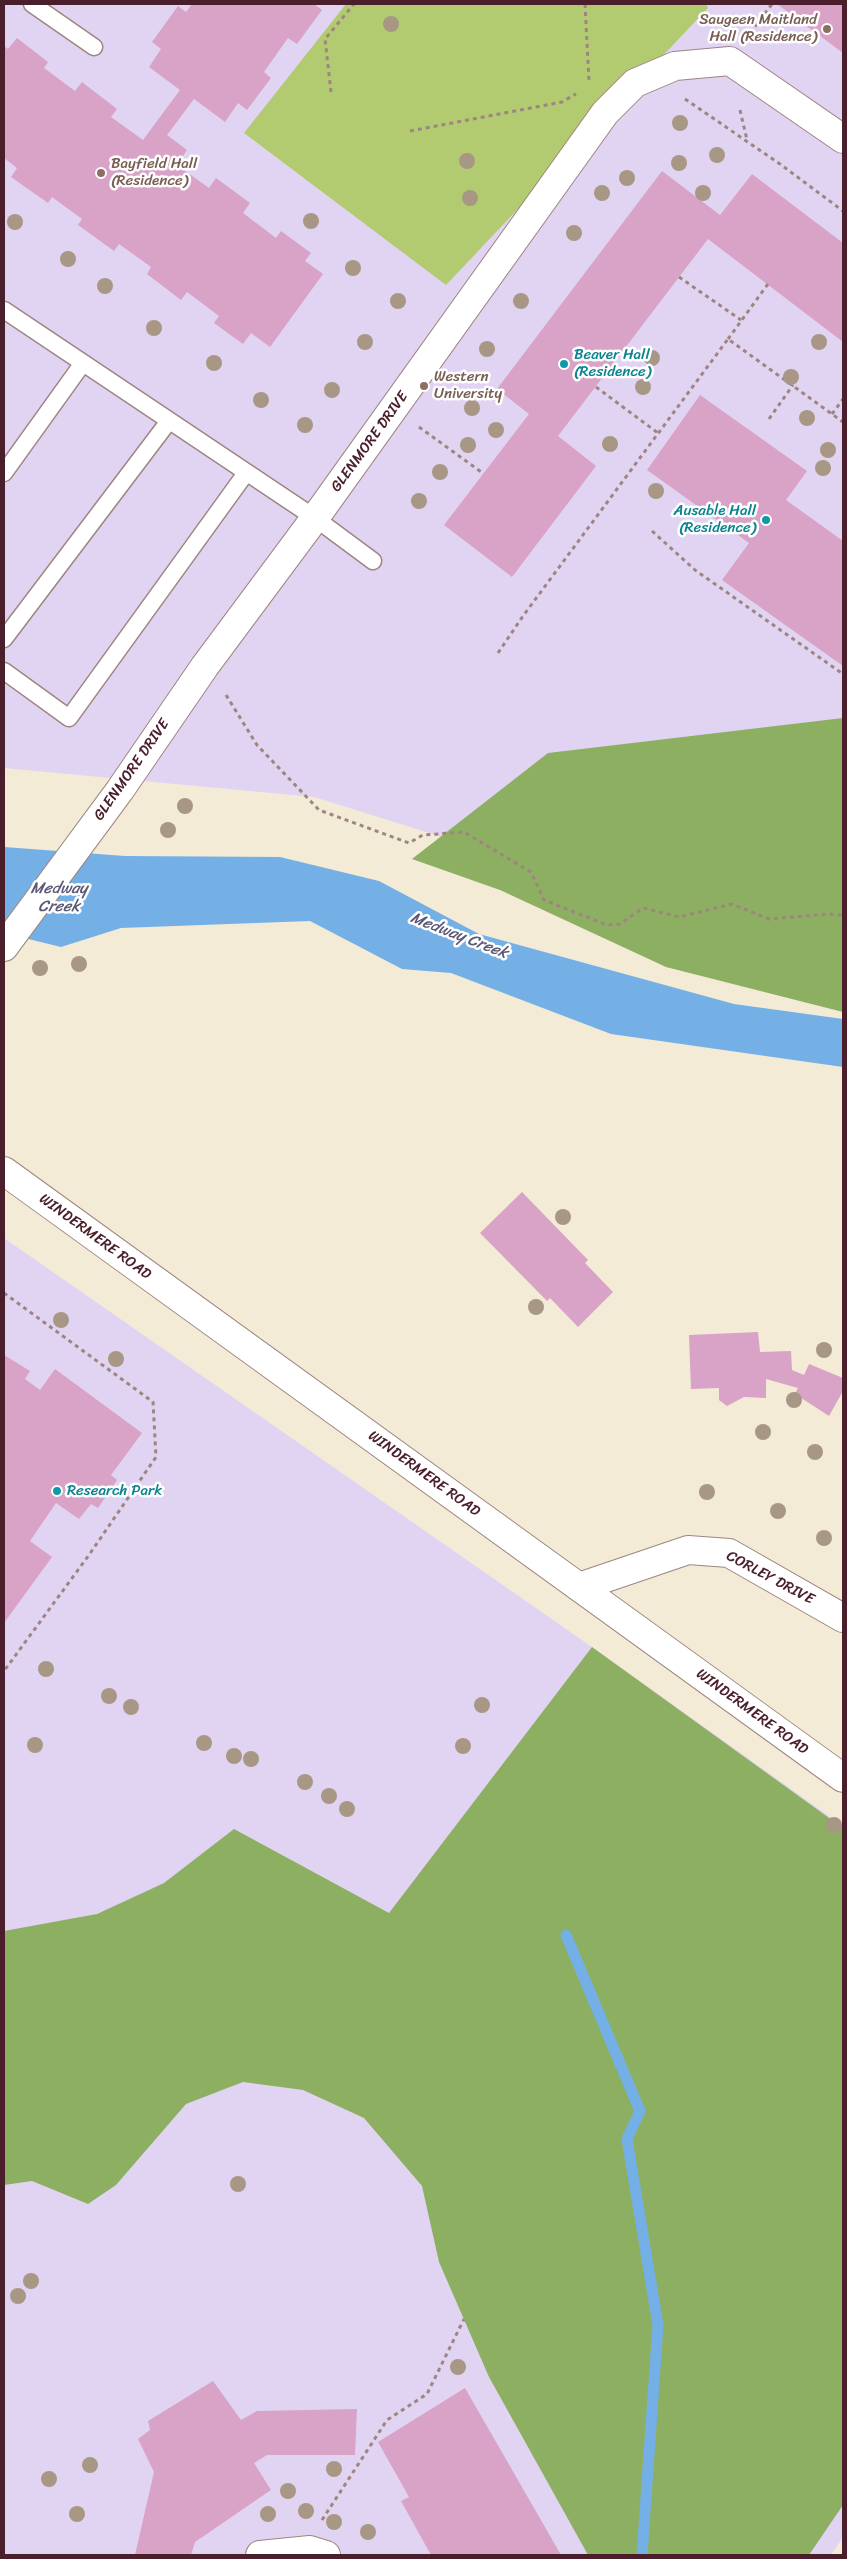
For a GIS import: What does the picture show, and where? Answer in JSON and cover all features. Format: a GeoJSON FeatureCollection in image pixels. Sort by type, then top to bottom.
{"type":"FeatureCollection","features":[{"type":"Feature","properties":{"kind":"street","name":"GLENMORE DRIVE"},"geometry":{"type":"LineString","coordinates":[[4,947],[120,790],[205,666],[315,518],[605,113],[636,83],[675,66],[730,60],[843,139]]}},
{"type":"Feature","properties":{"kind":"street","name":"WINDERMERE ROAD"},"geometry":{"type":"LineString","coordinates":[[4,1171],[843,1778]]}},
{"type":"Feature","properties":{"kind":"street","name":"CORLEY DRIVE"},"geometry":{"type":"LineString","coordinates":[[580,1587],[688,1550],[729,1553],[843,1618]]}},
{"type":"Feature","properties":{"kind":"street"},"geometry":{"type":"LineString","coordinates":[[260,2555],[310,2550],[326,2555]]}},
{"type":"Feature","properties":{"kind":"lane"},"geometry":{"type":"LineString","coordinates":[[32,4],[94,46]]}},
{"type":"Feature","properties":{"kind":"lane"},"geometry":{"type":"LineString","coordinates":[[4,310],[315,518],[373,561]]}},
{"type":"Feature","properties":{"kind":"lane"},"geometry":{"type":"LineString","coordinates":[[4,473],[83,363]]}},
{"type":"Feature","properties":{"kind":"lane"},"geometry":{"type":"LineString","coordinates":[[4,640],[169,421]]}},
{"type":"Feature","properties":{"kind":"lane"},"geometry":{"type":"LineString","coordinates":[[4,671],[68,718],[246,473]]}},
{"type":"Feature","properties":{"kind":"path"},"geometry":{"type":"LineString","coordinates":[[331,92],[325,39],[354,4]]}},
{"type":"Feature","properties":{"kind":"path"},"geometry":{"type":"LineString","coordinates":[[586,4],[589,86],[605,113]]}},
{"type":"Feature","properties":{"kind":"path"},"geometry":{"type":"LineString","coordinates":[[650,76],[747,141],[843,211]]}},
{"type":"Feature","properties":{"kind":"path"},"geometry":{"type":"LineString","coordinates":[[410,131],[562,102],[589,86]]}},
{"type":"Feature","properties":{"kind":"path"},"geometry":{"type":"LineString","coordinates":[[679,277],[741,320]]}},
{"type":"Feature","properties":{"kind":"path"},"geometry":{"type":"LineString","coordinates":[[498,653],[522,616],[768,284]]}},
{"type":"Feature","properties":{"kind":"path"},"geometry":{"type":"LineString","coordinates":[[728,339],[843,422]]}},
{"type":"Feature","properties":{"kind":"path"},"geometry":{"type":"LineString","coordinates":[[769,419],[793,385]]}},
{"type":"Feature","properties":{"kind":"path"},"geometry":{"type":"LineString","coordinates":[[596,387],[658,433]]}},
{"type":"Feature","properties":{"kind":"path"},"geometry":{"type":"LineString","coordinates":[[832,414],[843,399]]}},
{"type":"Feature","properties":{"kind":"path"},"geometry":{"type":"LineString","coordinates":[[394,408],[484,474]]}},
{"type":"Feature","properties":{"kind":"path"},"geometry":{"type":"LineString","coordinates":[[652,531],[695,570],[843,674]]}},
{"type":"Feature","properties":{"kind":"path"},"geometry":{"type":"LineString","coordinates":[[205,666],[230,700],[257,745],[319,810],[409,843],[423,835],[464,832],[531,872],[544,900],[607,925],[620,924],[643,908],[679,917],[732,904],[769,919],[828,914],[843,916]]}},
{"type":"Feature","properties":{"kind":"path"},"geometry":{"type":"LineString","coordinates":[[4,1293],[152,1402],[156,1457],[89,1555],[4,1671]]}},
{"type":"Feature","properties":{"kind":"path"},"geometry":{"type":"LineString","coordinates":[[318,2527],[386,2420],[427,2394],[464,2319]]}},
{"type":"Feature","properties":{"kind":"shaded area","name":"Western University"},"geometry":{"type":"Polygon","coordinates":[[[4,4],[843,4],[843,914],[795,947],[314,797],[4,768],[4,4]]]}},
{"type":"Feature","properties":{"kind":"shaded area"},"geometry":{"type":"Polygon","coordinates":[[[4,1238],[592,1647],[843,1826],[843,2537],[831,2555],[4,2555],[4,1238]]]}},
{"type":"Feature","properties":{"kind":"green space"},"geometry":{"type":"Polygon","coordinates":[[[346,4],[706,4],[708,8],[446,285],[244,133],[346,4]]]}},
{"type":"Feature","properties":{"kind":"green space"},"geometry":{"type":"Polygon","coordinates":[[[843,718],[843,1012],[666,967],[500,890],[412,859],[548,753],[843,718]]]}},
{"type":"Feature","properties":{"kind":"green space"},"geometry":{"type":"Polygon","coordinates":[[[592,1647],[843,1828],[843,2505],[809,2555],[588,2555],[489,2377],[439,2262],[422,2186],[364,2118],[303,2090],[243,2082],[186,2104],[116,2185],[88,2204],[32,2181],[4,2185],[4,1931],[97,1914],[164,1883],[234,1829],[389,1913],[592,1647]]]}},
{"type":"Feature","properties":{"kind":"water","name":"Medway Creek"},"geometry":{"type":"Polygon","coordinates":[[[4,847],[125,856],[280,857],[379,881],[479,934],[734,1004],[843,1019],[843,1067],[611,1034],[451,973],[402,969],[310,921],[121,928],[61,947],[4,933],[4,847]]]}},
{"type":"Feature","properties":{"kind":"building","name":"Bayfield Hall (Residence)"},"geometry":{"type":"Polygon","coordinates":[[[192,4],[314,4],[322,10],[297,44],[288,38],[264,72],[271,78],[247,110],[238,103],[225,122],[194,99],[167,135],[187,150],[177,165],[209,188],[216,178],[250,203],[243,213],[276,238],[281,231],[311,253],[305,261],[323,274],[270,347],[251,333],[243,344],[214,323],[219,316],[187,292],[181,300],[147,274],[151,267],[119,244],[114,251],[78,225],[82,219],[52,197],[48,203],[11,177],[17,168],[4,158],[4,46],[8,49],[17,38],[48,62],[44,68],[75,91],[82,82],[117,109],[111,117],[143,140],[180,90],[149,67],[161,49],[152,42],[178,6],[186,12],[192,4]]]}},
{"type":"Feature","properties":{"kind":"building","name":"Saugeen Maitland Hall (Residence)"},"geometry":{"type":"Polygon","coordinates":[[[777,4],[843,4],[843,53],[777,4]]]}},
{"type":"Feature","properties":{"kind":"building","name":"Beaver Hall (Residence)"},"geometry":{"type":"Polygon","coordinates":[[[662,171],[720,215],[752,174],[843,243],[843,342],[708,239],[558,436],[596,466],[512,577],[444,525],[529,414],[497,389],[662,171]]]}},
{"type":"Feature","properties":{"kind":"building","name":"Ausable Hall (Residence)"},"geometry":{"type":"Polygon","coordinates":[[[700,395],[807,471],[786,500],[843,541],[843,666],[722,580],[749,543],[647,470],[700,395]]]}},
{"type":"Feature","properties":{"kind":"building"},"geometry":{"type":"Polygon","coordinates":[[[522,1192],[588,1260],[585,1263],[613,1292],[578,1327],[550,1298],[547,1301],[480,1233],[522,1192]]]}},
{"type":"Feature","properties":{"kind":"building"},"geometry":{"type":"Polygon","coordinates":[[[758,1332],[760,1352],[791,1351],[792,1370],[804,1375],[809,1364],[843,1378],[843,1391],[829,1416],[795,1394],[798,1388],[766,1379],[766,1398],[744,1397],[727,1406],[719,1400],[719,1388],[691,1389],[689,1335],[758,1332]]]}},
{"type":"Feature","properties":{"kind":"building","name":"Research Park"},"geometry":{"type":"Polygon","coordinates":[[[4,1355],[30,1371],[25,1379],[40,1390],[55,1369],[142,1433],[111,1475],[117,1480],[98,1508],[91,1504],[79,1519],[56,1503],[30,1541],[52,1557],[4,1623],[4,1355]]]}},
{"type":"Feature","properties":{"kind":"building"},"geometry":{"type":"Polygon","coordinates":[[[213,2381],[241,2420],[257,2411],[357,2409],[355,2455],[267,2455],[254,2463],[271,2490],[195,2542],[191,2555],[135,2555],[154,2472],[138,2439],[150,2430],[148,2421],[213,2381]]]}},
{"type":"Feature","properties":{"kind":"building"},"geometry":{"type":"Polygon","coordinates":[[[465,2388],[561,2555],[431,2555],[401,2501],[409,2497],[378,2442],[465,2388]]]}},
{"type":"Feature","properties":{"kind":"waterway"},"geometry":{"type":"LineString","coordinates":[[566,1935],[640,2111],[627,2139],[658,2325],[642,2555]]}},
{"type":"Feature","properties":{"kind":"place","name":"Saugeen Maitland Hall (Residence)"},"geometry":{"type":"Point","coordinates":[827,29]}},
{"type":"Feature","properties":{"kind":"place","name":"Bayfield Hall (Residence)"},"geometry":{"type":"Point","coordinates":[101,173]}},
{"type":"Feature","properties":{"kind":"place","name":"Beaver Hall (Residence)"},"geometry":{"type":"Point","coordinates":[564,364]}},
{"type":"Feature","properties":{"kind":"place","name":"Western University"},"geometry":{"type":"Point","coordinates":[424,386]}},
{"type":"Feature","properties":{"kind":"place","name":"Ausable Hall (Residence)"},"geometry":{"type":"Point","coordinates":[766,520]}},
{"type":"Feature","properties":{"kind":"place","name":"Research Park"},"geometry":{"type":"Point","coordinates":[57,1491]}}]}
